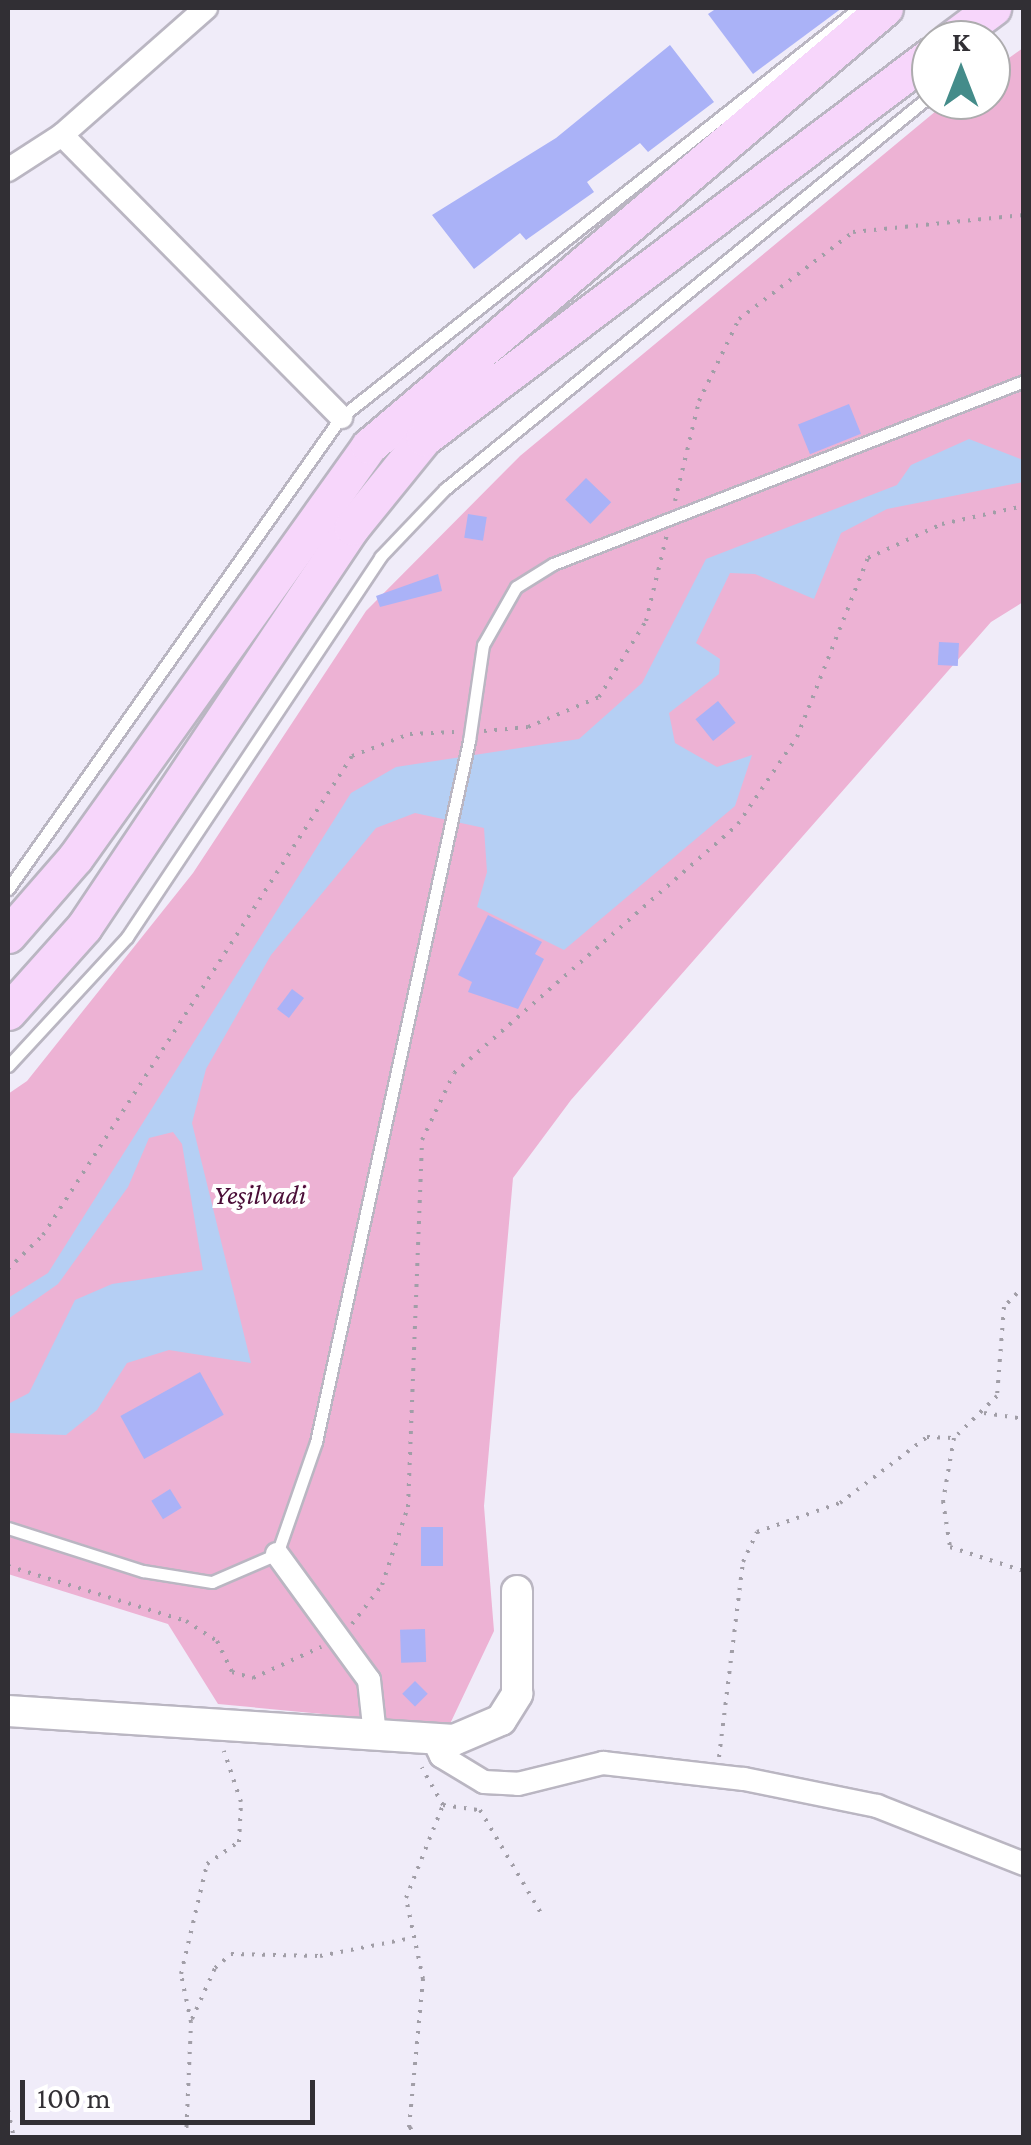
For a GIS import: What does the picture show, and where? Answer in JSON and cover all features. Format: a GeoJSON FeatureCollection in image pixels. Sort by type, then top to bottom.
{"type":"FeatureCollection","features":[{"type":"Feature","properties":{"kind":"main road"},"geometry":{"type":"LineString","coordinates":[[8,935],[74,858],[370,446],[885,8]]}},
{"type":"Feature","properties":{"kind":"main road"},"geometry":{"type":"LineString","coordinates":[[8,1012],[84,927],[352,527],[424,438],[911,70]]}},
{"type":"Feature","properties":{"kind":"street"},"geometry":{"type":"LineString","coordinates":[[8,170],[62,136],[206,8]]}},
{"type":"Feature","properties":{"kind":"street"},"geometry":{"type":"LineString","coordinates":[[62,136],[341,417]]}},
{"type":"Feature","properties":{"kind":"street"},"geometry":{"type":"LineString","coordinates":[[276,1554],[370,1680],[404,1737],[484,1782],[518,1784],[603,1763],[716,1776],[877,1806],[1024,1864]]}},
{"type":"Feature","properties":{"kind":"street"},"geometry":{"type":"LineString","coordinates":[[8,1711],[454,1740],[501,1720],[517,1694],[517,1590]]}},
{"type":"Feature","properties":{"kind":"lane"},"geometry":{"type":"LineString","coordinates":[[8,889],[341,417],[859,8]]}},
{"type":"Feature","properties":{"kind":"lane"},"geometry":{"type":"LineString","coordinates":[[992,18],[1007,8]]}},
{"type":"Feature","properties":{"kind":"lane"},"geometry":{"type":"LineString","coordinates":[[8,1066],[127,937],[380,557],[445,488],[911,111]]}},
{"type":"Feature","properties":{"kind":"lane"},"geometry":{"type":"LineString","coordinates":[[8,1528],[143,1571],[212,1582],[276,1554],[316,1442],[469,741],[483,645],[516,587],[552,564],[1024,381]]}},
{"type":"Feature","properties":{"kind":"path"},"geometry":{"type":"LineString","coordinates":[[8,1566],[186,1621],[217,1641],[232,1672],[253,1678],[340,1638],[382,1585],[408,1506],[422,1140],[454,1073],[738,824],[796,737],[868,558],[942,524],[1024,506]]}},
{"type":"Feature","properties":{"kind":"path"},"geometry":{"type":"LineString","coordinates":[[1024,1286],[1004,1306],[998,1396],[954,1438],[943,1501],[950,1547],[1024,1571]]}},
{"type":"Feature","properties":{"kind":"path"},"geometry":{"type":"LineString","coordinates":[[984,1412],[1024,1419]]}},
{"type":"Feature","properties":{"kind":"path"},"geometry":{"type":"LineString","coordinates":[[716,1776],[743,1562],[758,1532],[840,1502],[927,1437],[954,1438]]}},
{"type":"Feature","properties":{"kind":"path"},"geometry":{"type":"LineString","coordinates":[[186,2138],[191,2022],[181,1974],[207,1864],[239,1842],[241,1802],[218,1724]]}},
{"type":"Feature","properties":{"kind":"path"},"geometry":{"type":"LineString","coordinates":[[404,1737],[443,1805]]}},
{"type":"Feature","properties":{"kind":"path"},"geometry":{"type":"LineString","coordinates":[[443,1805],[480,1810],[542,1914]]}},
{"type":"Feature","properties":{"kind":"path"},"geometry":{"type":"LineString","coordinates":[[412,2138],[424,1979],[406,1898],[443,1805]]}},
{"type":"Feature","properties":{"kind":"path"},"geometry":{"type":"LineString","coordinates":[[191,2022],[215,1968],[231,1954],[320,1956],[412,1938]]}},
{"type":"Feature","properties":{"kind":"path"},"geometry":{"type":"LineString","coordinates":[[8,2110],[14,2138]]}},
{"type":"Feature","properties":{"kind":"green space","name":"Yeşilvadi"},"geometry":{"type":"Polygon","coordinates":[[[1023,48],[1023,602],[991,622],[571,1100],[513,1178],[484,1506],[494,1631],[449,1726],[218,1704],[168,1624],[8,1574],[8,1094],[27,1081],[193,873],[366,611],[520,456],[925,120],[1011,120],[1011,57],[1023,48]]]}},
{"type":"Feature","properties":{"kind":"water"},"geometry":{"type":"Polygon","coordinates":[[[969,439],[1023,460],[1023,482],[887,509],[841,533],[814,599],[755,574],[730,573],[696,643],[720,659],[719,674],[669,713],[675,743],[717,767],[752,755],[735,806],[564,950],[477,907],[487,872],[484,828],[415,813],[376,828],[271,955],[206,1069],[192,1123],[251,1363],[169,1350],[127,1363],[97,1410],[66,1435],[8,1433],[8,1404],[29,1393],[75,1300],[112,1284],[203,1270],[182,1144],[173,1132],[149,1138],[128,1187],[58,1284],[8,1319],[8,1298],[48,1273],[351,793],[396,767],[579,739],[642,683],[706,559],[897,485],[911,465],[969,439]]]}},
{"type":"Feature","properties":{"kind":"building"},"geometry":{"type":"Polygon","coordinates":[[[717,8],[842,8],[753,74],[708,14],[717,8]]]}},
{"type":"Feature","properties":{"kind":"building"},"geometry":{"type":"Polygon","coordinates":[[[670,45],[714,102],[648,152],[640,143],[587,182],[594,192],[526,240],[520,233],[474,269],[432,215],[556,138],[670,45]]]}},
{"type":"Feature","properties":{"kind":"building"},"geometry":{"type":"Polygon","coordinates":[[[849,404],[861,434],[810,454],[798,425],[849,404]]]}},
{"type":"Feature","properties":{"kind":"building"},"geometry":{"type":"Polygon","coordinates":[[[586,478],[611,502],[590,524],[565,500],[586,478]]]}},
{"type":"Feature","properties":{"kind":"building"},"geometry":{"type":"Polygon","coordinates":[[[468,514],[487,517],[483,541],[464,538],[468,514]]]}},
{"type":"Feature","properties":{"kind":"building"},"geometry":{"type":"Polygon","coordinates":[[[438,574],[442,591],[380,607],[376,596],[438,574]]]}},
{"type":"Feature","properties":{"kind":"building"},"geometry":{"type":"Polygon","coordinates":[[[939,642],[959,643],[958,666],[938,665],[939,642]]]}},
{"type":"Feature","properties":{"kind":"building"},"geometry":{"type":"Polygon","coordinates":[[[718,701],[736,723],[713,741],[695,719],[718,701]]]}},
{"type":"Feature","properties":{"kind":"building"},"geometry":{"type":"Polygon","coordinates":[[[488,915],[542,942],[535,954],[544,959],[518,1009],[468,992],[472,982],[458,975],[488,915]]]}},
{"type":"Feature","properties":{"kind":"building"},"geometry":{"type":"Polygon","coordinates":[[[292,989],[304,998],[289,1018],[277,1009],[292,989]]]}},
{"type":"Feature","properties":{"kind":"building"},"geometry":{"type":"Polygon","coordinates":[[[200,1372],[224,1415],[144,1459],[120,1416],[200,1372]]]}},
{"type":"Feature","properties":{"kind":"building"},"geometry":{"type":"Polygon","coordinates":[[[170,1489],[182,1508],[163,1519],[151,1501],[170,1489]]]}},
{"type":"Feature","properties":{"kind":"building"},"geometry":{"type":"Polygon","coordinates":[[[421,1527],[443,1527],[443,1566],[421,1566],[421,1527]]]}},
{"type":"Feature","properties":{"kind":"building"},"geometry":{"type":"Polygon","coordinates":[[[425,1629],[426,1662],[401,1663],[400,1630],[425,1629]]]}},
{"type":"Feature","properties":{"kind":"building"},"geometry":{"type":"Polygon","coordinates":[[[415,1681],[428,1694],[415,1706],[402,1694],[415,1681]]]}}]}
